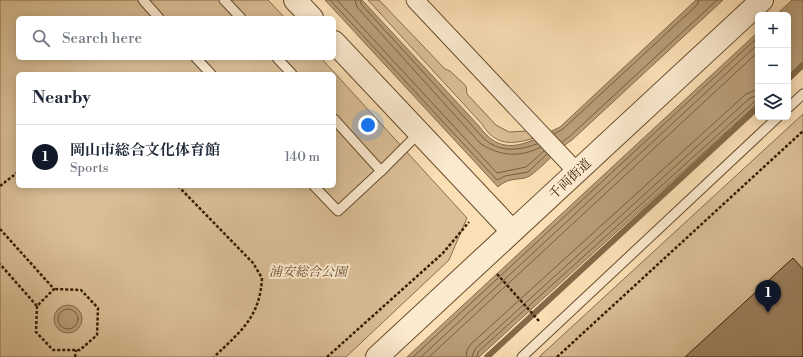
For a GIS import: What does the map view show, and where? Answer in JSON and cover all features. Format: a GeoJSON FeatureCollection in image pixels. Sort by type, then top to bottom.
{"type":"FeatureCollection","features":[{"type":"Feature","properties":{"kind":"street"},"geometry":{"type":"LineString","coordinates":[[295,0],[310,16]]}},
{"type":"Feature","properties":{"kind":"street"},"geometry":{"type":"LineString","coordinates":[[415,0],[558,154],[577,172]]}},
{"type":"Feature","properties":{"kind":"street","name":"千両街道"},"geometry":{"type":"LineString","coordinates":[[377,357],[762,0]]}},
{"type":"Feature","properties":{"kind":"street"},"geometry":{"type":"LineString","coordinates":[[336,44],[512,231]]}},
{"type":"Feature","properties":{"kind":"lane"},"geometry":{"type":"LineString","coordinates":[[143,0],[158,16]]}},
{"type":"Feature","properties":{"kind":"lane"},"geometry":{"type":"LineString","coordinates":[[224,0],[239,16]]}},
{"type":"Feature","properties":{"kind":"lane"},"geometry":{"type":"LineString","coordinates":[[198,60],[209,72]]}},
{"type":"Feature","properties":{"kind":"lane"},"geometry":{"type":"LineString","coordinates":[[280,60],[290,72]]}},
{"type":"Feature","properties":{"kind":"lane"},"geometry":{"type":"LineString","coordinates":[[791,105],[803,94]]}},
{"type":"Feature","properties":{"kind":"lane"},"geometry":{"type":"LineString","coordinates":[[522,357],[775,120]]}},
{"type":"Feature","properties":{"kind":"lane"},"geometry":{"type":"LineString","coordinates":[[336,121],[381,171]]}},
{"type":"Feature","properties":{"kind":"lane"},"geometry":{"type":"LineString","coordinates":[[316,188],[338,211],[420,133]]}},
{"type":"Feature","properties":{"kind":"path"},"geometry":{"type":"LineString","coordinates":[[557,357],[803,131]]}},
{"type":"Feature","properties":{"kind":"path"},"geometry":{"type":"LineString","coordinates":[[0,186],[16,174]]}},
{"type":"Feature","properties":{"kind":"path"},"geometry":{"type":"LineString","coordinates":[[180,188],[253,263],[262,278],[257,308],[246,325],[214,357]]}},
{"type":"Feature","properties":{"kind":"path"},"geometry":{"type":"LineString","coordinates":[[327,357],[443,253],[469,222]]}},
{"type":"Feature","properties":{"kind":"path"},"geometry":{"type":"LineString","coordinates":[[0,229],[54,289],[81,290],[98,308],[96,335],[80,350],[53,350],[36,332],[37,306],[54,289]]}},
{"type":"Feature","properties":{"kind":"path"},"geometry":{"type":"LineString","coordinates":[[0,264],[37,306]]}},
{"type":"Feature","properties":{"kind":"path"},"geometry":{"type":"LineString","coordinates":[[494,271],[534,315]]}},
{"type":"Feature","properties":{"kind":"path"},"geometry":{"type":"LineString","coordinates":[[75,357],[76,350]]}},
{"type":"Feature","properties":{"kind":"green space","name":"浦安総合公園"},"geometry":{"type":"Polygon","coordinates":[[[0,0],[268,0],[283,16],[16,16],[16,60],[323,60],[334,72],[16,72],[16,188],[336,188],[336,74],[467,218],[449,260],[346,357],[0,357],[0,0]]]}},
{"type":"Feature","properties":{"kind":"green space"},"geometry":{"type":"Polygon","coordinates":[[[368,0],[379,0],[445,69],[450,71],[466,86],[467,94],[496,125],[509,132],[528,131],[534,138],[518,142],[505,142],[498,140],[493,136],[368,0]]]}},
{"type":"Feature","properties":{"kind":"green space"},"geometry":{"type":"Polygon","coordinates":[[[803,114],[803,357],[539,357],[803,114]]]}},
{"type":"Feature","properties":{"kind":"water"},"geometry":{"type":"Polygon","coordinates":[[[325,0],[362,0],[488,137],[498,143],[518,145],[538,138],[560,127],[696,0],[723,0],[572,140],[536,171],[528,177],[507,181],[498,187],[325,0]]]}},
{"type":"Feature","properties":{"kind":"water"},"geometry":{"type":"Polygon","coordinates":[[[792,0],[803,0],[803,62],[791,73],[791,12],[779,12],[792,0]]]}},
{"type":"Feature","properties":{"kind":"water"},"geometry":{"type":"Polygon","coordinates":[[[755,35],[755,106],[479,357],[407,357],[755,35]]]}},
{"type":"Feature","properties":{"kind":"water"},"geometry":{"type":"Polygon","coordinates":[[[68,305],[78,309],[82,319],[78,329],[68,333],[58,329],[54,319],[58,309],[68,305]]]}},
{"type":"Feature","properties":{"kind":"building"},"geometry":{"type":"Polygon","coordinates":[[[793,258],[803,269],[803,357],[685,357],[793,258]]]}},
{"type":"Feature","properties":{"kind":"waterway"},"geometry":{"type":"LineString","coordinates":[[791,76],[803,65]]}},
{"type":"Feature","properties":{"kind":"waterway"},"geometry":{"type":"LineString","coordinates":[[487,357],[755,110]]}},
{"type":"Feature","properties":{"kind":"place","name":"岡山市総合文化体育館"},"geometry":{"type":"Point","coordinates":[768,313]}}]}
